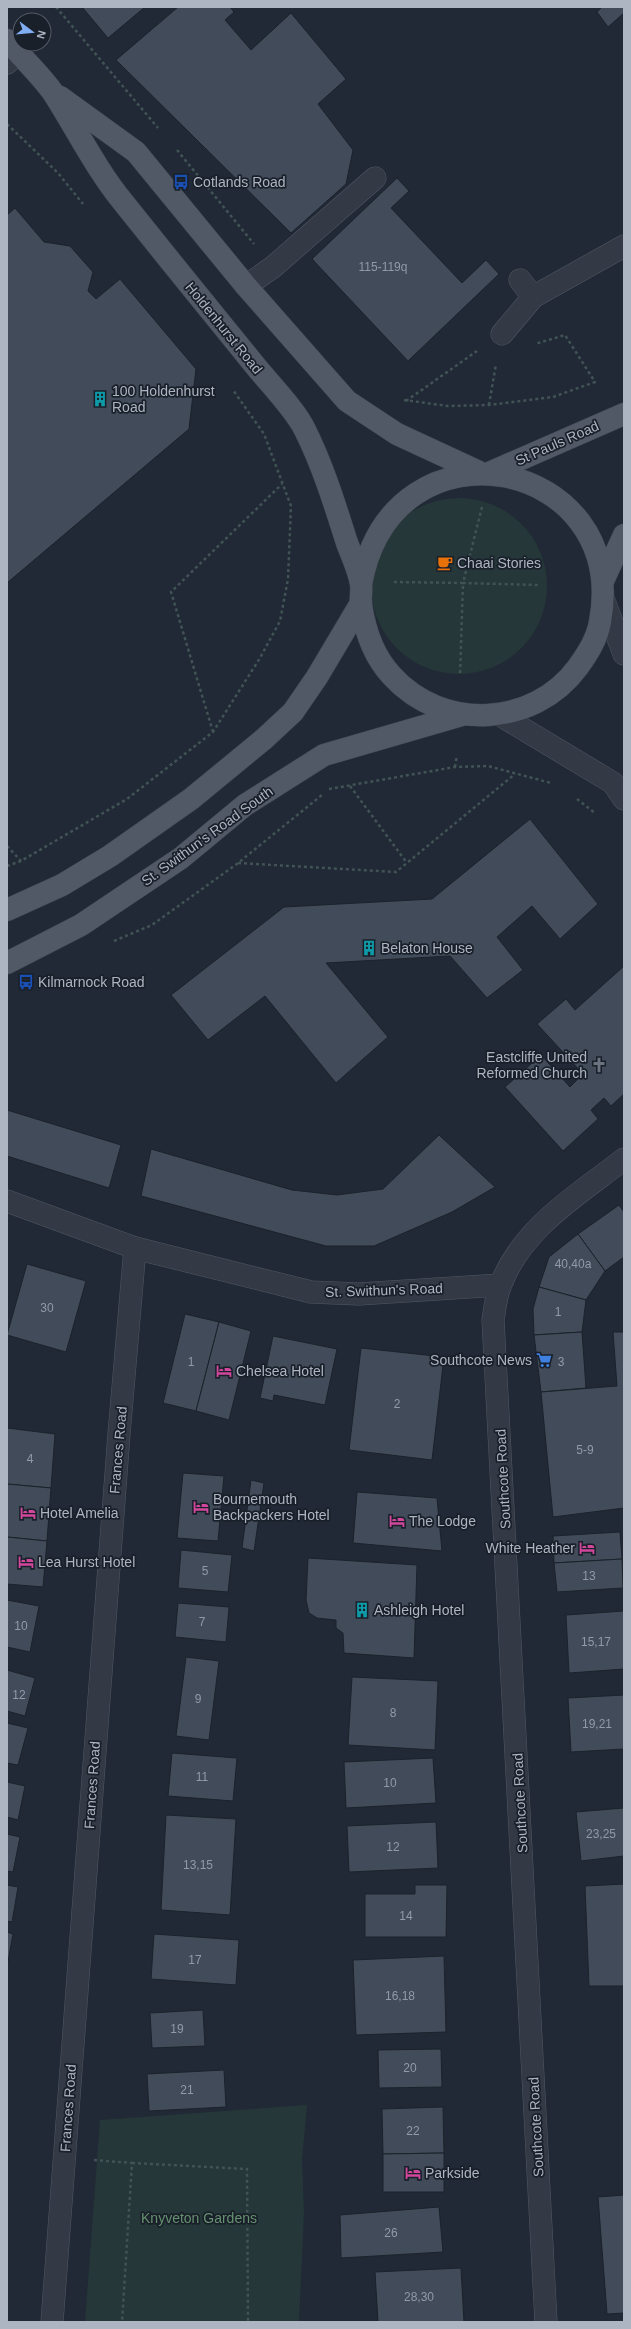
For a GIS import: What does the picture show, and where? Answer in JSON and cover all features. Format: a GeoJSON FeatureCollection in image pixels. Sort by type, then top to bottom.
{"type":"FeatureCollection","features":[{"type":"Feature","properties":{"kind":"main road","name":"Holdenhurst Road"},"geometry":{"type":"LineString","coordinates":[[10,52],[52,90],[136,152],[246,286],[347,401],[397,434],[484,473]]}},
{"type":"Feature","properties":{"kind":"main road","name":"Holdenhurst Road"},"geometry":{"type":"LineString","coordinates":[[52,90],[107,183],[304,426],[330,489],[361,593],[370,642],[392,676],[424,701],[462,715]]}},
{"type":"Feature","properties":{"kind":"main road","name":"St Pauls Road"},"geometry":{"type":"LineString","coordinates":[[484,473],[624,414]]}},
{"type":"Feature","properties":{"kind":"main road"},"geometry":{"type":"LineString","coordinates":[[7,910],[62,886],[110,856],[191,799],[264,739],[293,712],[317,677],[361,593],[370,547],[389,516],[416,492],[454,476],[484,473],[514,477],[547,491],[574,515],[594,545],[603,591]]}},
{"type":"Feature","properties":{"kind":"main road"},"geometry":{"type":"LineString","coordinates":[[462,715],[500,715],[539,702],[568,680],[590,651],[599,628],[603,591],[624,535]]}},
{"type":"Feature","properties":{"kind":"main road","name":"St. Swithun's Road South"},"geometry":{"type":"LineString","coordinates":[[7,963],[81,925],[181,858],[245,805],[324,755],[462,715]]}},
{"type":"Feature","properties":{"kind":"street"},"geometry":{"type":"LineString","coordinates":[[246,286],[273,266],[375,178]]}},
{"type":"Feature","properties":{"kind":"street"},"geometry":{"type":"LineString","coordinates":[[502,334],[534,297],[624,246]]}},
{"type":"Feature","properties":{"kind":"street"},"geometry":{"type":"LineString","coordinates":[[520,280],[534,297]]}},
{"type":"Feature","properties":{"kind":"street"},"geometry":{"type":"LineString","coordinates":[[603,591],[624,654]]}},
{"type":"Feature","properties":{"kind":"street"},"geometry":{"type":"LineString","coordinates":[[500,715],[613,783],[624,798]]}},
{"type":"Feature","properties":{"kind":"street"},"geometry":{"type":"LineString","coordinates":[[500,1285],[515,1254],[539,1226],[624,1159]]}},
{"type":"Feature","properties":{"kind":"street","name":"St. Swithun's Road"},"geometry":{"type":"LineString","coordinates":[[7,1201],[135,1248],[311,1292],[359,1294],[500,1285]]}},
{"type":"Feature","properties":{"kind":"street","name":"Frances Road"},"geometry":{"type":"LineString","coordinates":[[52,2322],[119,1434],[135,1248]]}},
{"type":"Feature","properties":{"kind":"street","name":"Southcote Road"},"geometry":{"type":"LineString","coordinates":[[500,1285],[493,1320],[546,2322]]}},
{"type":"Feature","properties":{"kind":"path"},"geometry":{"type":"LineString","coordinates":[[56,7],[160,130]]}},
{"type":"Feature","properties":{"kind":"path"},"geometry":{"type":"LineString","coordinates":[[7,124],[58,173],[87,208]]}},
{"type":"Feature","properties":{"kind":"path"},"geometry":{"type":"LineString","coordinates":[[175,148],[273,266]]}},
{"type":"Feature","properties":{"kind":"path"},"geometry":{"type":"LineString","coordinates":[[406,401],[502,334]]}},
{"type":"Feature","properties":{"kind":"path"},"geometry":{"type":"LineString","coordinates":[[489,405],[502,334]]}},
{"type":"Feature","properties":{"kind":"path"},"geometry":{"type":"LineString","coordinates":[[400,399],[448,406],[489,405],[553,397],[595,382],[565,336],[510,350],[502,334]]}},
{"type":"Feature","properties":{"kind":"path"},"geometry":{"type":"LineString","coordinates":[[7,866],[21,861],[127,799],[213,732],[260,658],[280,621],[288,579],[291,506],[264,434],[231,387]]}},
{"type":"Feature","properties":{"kind":"path"},"geometry":{"type":"LineString","coordinates":[[213,732],[171,592],[282,484]]}},
{"type":"Feature","properties":{"kind":"path"},"geometry":{"type":"LineString","coordinates":[[460,675],[463,583],[482,506]]}},
{"type":"Feature","properties":{"kind":"path"},"geometry":{"type":"LineString","coordinates":[[387,582],[538,585]]}},
{"type":"Feature","properties":{"kind":"path"},"geometry":{"type":"LineString","coordinates":[[455,767],[457,756]]}},
{"type":"Feature","properties":{"kind":"path"},"geometry":{"type":"LineString","coordinates":[[488,766],[516,774],[396,872],[238,863],[328,790],[350,786],[455,767],[488,766]]}},
{"type":"Feature","properties":{"kind":"path"},"geometry":{"type":"LineString","coordinates":[[350,786],[407,863]]}},
{"type":"Feature","properties":{"kind":"path"},"geometry":{"type":"LineString","coordinates":[[7,846],[21,861]]}},
{"type":"Feature","properties":{"kind":"path"},"geometry":{"type":"LineString","coordinates":[[64,2157],[247,2168],[248,2322]]}},
{"type":"Feature","properties":{"kind":"path"},"geometry":{"type":"LineString","coordinates":[[122,2322],[132,2162]]}},
{"type":"Feature","properties":{"kind":"green space"},"geometry":{"type":"Polygon","coordinates":[[[450,498],[468,498],[493,504],[508,512],[522,523],[533,537],[541,552],[546,569],[546,603],[541,620],[533,635],[522,649],[508,660],[485,671],[468,674],[450,674],[425,668],[410,660],[396,649],[385,635],[374,612],[371,595],[371,577],[377,552],[385,537],[396,523],[410,512],[433,501],[450,498]]]}},
{"type":"Feature","properties":{"kind":"green space","name":"Knyveton Gardens"},"geometry":{"type":"Polygon","coordinates":[[[307,2105],[302,2160],[304,2212],[299,2322],[85,2322],[100,2120],[307,2105]]]}},
{"type":"Feature","properties":{"kind":"building"},"geometry":{"type":"Polygon","coordinates":[[[82,7],[145,7],[108,38],[82,7]]]}},
{"type":"Feature","properties":{"kind":"building"},"geometry":{"type":"Polygon","coordinates":[[[178,7],[230,7],[234,12],[225,20],[251,50],[291,13],[346,79],[318,104],[353,150],[346,184],[291,233],[116,60],[178,7]]]}},
{"type":"Feature","properties":{"kind":"building"},"geometry":{"type":"Polygon","coordinates":[[[602,7],[624,7],[624,13],[608,27],[597,12],[602,7]]]}},
{"type":"Feature","properties":{"kind":"building"},"geometry":{"type":"Polygon","coordinates":[[[397,178],[409,191],[391,208],[462,283],[486,260],[499,274],[408,361],[312,259],[397,178]]]}},
{"type":"Feature","properties":{"kind":"building","name":"100 Holdenhurst Road"},"geometry":{"type":"Polygon","coordinates":[[[15,208],[44,242],[70,246],[93,272],[88,291],[96,299],[120,279],[196,369],[189,429],[7,583],[7,215],[15,208]]]}},
{"type":"Feature","properties":{"kind":"building","name":"Belaton House"},"geometry":{"type":"Polygon","coordinates":[[[530,819],[598,904],[560,939],[532,906],[497,937],[523,970],[487,998],[450,956],[326,963],[388,1037],[336,1083],[265,996],[208,1040],[171,995],[284,907],[432,899],[530,819]]]}},
{"type":"Feature","properties":{"kind":"building","name":"Eastcliffe United Reformed Church"},"geometry":{"type":"Polygon","coordinates":[[[624,966],[624,1094],[611,1106],[604,1098],[591,1110],[598,1119],[563,1151],[505,1087],[541,1055],[570,1087],[583,1074],[537,1024],[566,999],[575,1010],[624,966]]]}},
{"type":"Feature","properties":{"kind":"building"},"geometry":{"type":"Polygon","coordinates":[[[7,1110],[121,1145],[109,1188],[7,1156],[7,1110]]]}},
{"type":"Feature","properties":{"kind":"building"},"geometry":{"type":"Polygon","coordinates":[[[439,1135],[495,1187],[452,1212],[374,1246],[326,1246],[141,1196],[151,1149],[292,1190],[337,1195],[383,1189],[439,1135]]]}},
{"type":"Feature","properties":{"kind":"building"},"geometry":{"type":"Polygon","coordinates":[[[619,1205],[624,1212],[624,1257],[605,1271],[578,1234],[619,1205]]]}},
{"type":"Feature","properties":{"kind":"building"},"geometry":{"type":"Polygon","coordinates":[[[578,1234],[605,1271],[586,1300],[539,1287],[549,1257],[578,1234]]]}},
{"type":"Feature","properties":{"kind":"building"},"geometry":{"type":"Polygon","coordinates":[[[27,1264],[86,1281],[66,1352],[7,1335],[27,1264]]]}},
{"type":"Feature","properties":{"kind":"building"},"geometry":{"type":"Polygon","coordinates":[[[539,1287],[586,1300],[582,1332],[534,1335],[533,1309],[539,1287]]]}},
{"type":"Feature","properties":{"kind":"building"},"geometry":{"type":"Polygon","coordinates":[[[185,1314],[219,1322],[196,1411],[163,1403],[185,1314]]]}},
{"type":"Feature","properties":{"kind":"building","name":"Chelsea Hotel"},"geometry":{"type":"Polygon","coordinates":[[[219,1322],[251,1331],[229,1420],[196,1411],[219,1322]]]}},
{"type":"Feature","properties":{"kind":"building"},"geometry":{"type":"Polygon","coordinates":[[[582,1332],[586,1388],[541,1392],[534,1335],[582,1332]]]}},
{"type":"Feature","properties":{"kind":"building"},"geometry":{"type":"Polygon","coordinates":[[[613,1332],[624,1332],[624,1508],[553,1517],[541,1392],[617,1386],[613,1332]]]}},
{"type":"Feature","properties":{"kind":"building"},"geometry":{"type":"Polygon","coordinates":[[[273,1336],[337,1349],[325,1405],[274,1395],[273,1401],[260,1398],[273,1336]]]}},
{"type":"Feature","properties":{"kind":"building"},"geometry":{"type":"Polygon","coordinates":[[[361,1348],[444,1357],[432,1460],[349,1450],[361,1348]]]}},
{"type":"Feature","properties":{"kind":"building"},"geometry":{"type":"Polygon","coordinates":[[[7,1428],[55,1434],[51,1488],[7,1484],[7,1428]]]}},
{"type":"Feature","properties":{"kind":"building","name":"Bournemouth Backpackers Hotel"},"geometry":{"type":"Polygon","coordinates":[[[183,1473],[224,1476],[218,1541],[177,1538],[183,1473]]]}},
{"type":"Feature","properties":{"kind":"building"},"geometry":{"type":"Polygon","coordinates":[[[251,1480],[264,1483],[254,1551],[242,1548],[251,1480]]]}},
{"type":"Feature","properties":{"kind":"building","name":"Hotel Amelia"},"geometry":{"type":"Polygon","coordinates":[[[7,1484],[51,1488],[47,1541],[7,1537],[7,1484]]]}},
{"type":"Feature","properties":{"kind":"building","name":"The Lodge"},"geometry":{"type":"Polygon","coordinates":[[[357,1492],[437,1498],[442,1551],[353,1543],[357,1492]]]}},
{"type":"Feature","properties":{"kind":"building","name":"White Heather"},"geometry":{"type":"Polygon","coordinates":[[[620,1532],[622,1559],[554,1563],[553,1536],[620,1532]]]}},
{"type":"Feature","properties":{"kind":"building","name":"Lea Hurst Hotel"},"geometry":{"type":"Polygon","coordinates":[[[7,1537],[47,1541],[43,1587],[7,1584],[7,1537]]]}},
{"type":"Feature","properties":{"kind":"building"},"geometry":{"type":"Polygon","coordinates":[[[181,1550],[232,1555],[228,1592],[178,1588],[181,1550]]]}},
{"type":"Feature","properties":{"kind":"building","name":"Ashleigh Hotel"},"geometry":{"type":"Polygon","coordinates":[[[308,1558],[417,1565],[414,1658],[344,1653],[343,1633],[336,1628],[336,1620],[317,1618],[309,1613],[306,1600],[308,1558]]]}},
{"type":"Feature","properties":{"kind":"building"},"geometry":{"type":"Polygon","coordinates":[[[622,1559],[623,1588],[557,1592],[554,1563],[622,1559]]]}},
{"type":"Feature","properties":{"kind":"building"},"geometry":{"type":"Polygon","coordinates":[[[7,1600],[39,1606],[30,1652],[7,1647],[7,1600]]]}},
{"type":"Feature","properties":{"kind":"building"},"geometry":{"type":"Polygon","coordinates":[[[178,1603],[229,1607],[226,1642],[175,1637],[178,1603]]]}},
{"type":"Feature","properties":{"kind":"building"},"geometry":{"type":"Polygon","coordinates":[[[624,1611],[624,1669],[569,1673],[566,1615],[624,1611]]]}},
{"type":"Feature","properties":{"kind":"building"},"geometry":{"type":"Polygon","coordinates":[[[186,1657],[219,1661],[209,1740],[176,1736],[186,1657]]]}},
{"type":"Feature","properties":{"kind":"building"},"geometry":{"type":"Polygon","coordinates":[[[7,1670],[35,1678],[25,1716],[7,1711],[7,1670]]]}},
{"type":"Feature","properties":{"kind":"building"},"geometry":{"type":"Polygon","coordinates":[[[352,1677],[438,1681],[435,1750],[348,1745],[352,1677]]]}},
{"type":"Feature","properties":{"kind":"building"},"geometry":{"type":"Polygon","coordinates":[[[624,1695],[624,1749],[571,1752],[568,1698],[624,1695]]]}},
{"type":"Feature","properties":{"kind":"building"},"geometry":{"type":"Polygon","coordinates":[[[7,1723],[28,1728],[18,1765],[7,1763],[7,1723]]]}},
{"type":"Feature","properties":{"kind":"building"},"geometry":{"type":"Polygon","coordinates":[[[172,1753],[237,1758],[233,1801],[168,1796],[172,1753]]]}},
{"type":"Feature","properties":{"kind":"building"},"geometry":{"type":"Polygon","coordinates":[[[433,1758],[436,1803],[346,1808],[344,1762],[433,1758]]]}},
{"type":"Feature","properties":{"kind":"building"},"geometry":{"type":"Polygon","coordinates":[[[7,1782],[25,1786],[18,1820],[7,1817],[7,1782]]]}},
{"type":"Feature","properties":{"kind":"building"},"geometry":{"type":"Polygon","coordinates":[[[624,1808],[624,1856],[581,1861],[576,1812],[624,1808]]]}},
{"type":"Feature","properties":{"kind":"building"},"geometry":{"type":"Polygon","coordinates":[[[166,1815],[236,1819],[230,1915],[161,1910],[166,1815]]]}},
{"type":"Feature","properties":{"kind":"building"},"geometry":{"type":"Polygon","coordinates":[[[436,1822],[438,1868],[349,1872],[347,1826],[436,1822]]]}},
{"type":"Feature","properties":{"kind":"building"},"geometry":{"type":"Polygon","coordinates":[[[7,1834],[20,1837],[13,1872],[7,1871],[7,1834]]]}},
{"type":"Feature","properties":{"kind":"building"},"geometry":{"type":"Polygon","coordinates":[[[624,1884],[624,1986],[589,1986],[585,1886],[624,1884]]]}},
{"type":"Feature","properties":{"kind":"building"},"geometry":{"type":"Polygon","coordinates":[[[7,1885],[18,1887],[12,1922],[7,1921],[7,1885]]]}},
{"type":"Feature","properties":{"kind":"building"},"geometry":{"type":"Polygon","coordinates":[[[415,1885],[447,1885],[446,1937],[365,1937],[365,1894],[415,1894],[415,1885]]]}},
{"type":"Feature","properties":{"kind":"building"},"geometry":{"type":"Polygon","coordinates":[[[7,1932],[13,1934],[7,1967],[7,1932]]]}},
{"type":"Feature","properties":{"kind":"building"},"geometry":{"type":"Polygon","coordinates":[[[154,1934],[239,1940],[236,1985],[151,1979],[154,1934]]]}},
{"type":"Feature","properties":{"kind":"building"},"geometry":{"type":"Polygon","coordinates":[[[444,1956],[446,2032],[356,2035],[353,1960],[444,1956]]]}},
{"type":"Feature","properties":{"kind":"building"},"geometry":{"type":"Polygon","coordinates":[[[203,2010],[205,2046],[152,2048],[150,2013],[203,2010]]]}},
{"type":"Feature","properties":{"kind":"building"},"geometry":{"type":"Polygon","coordinates":[[[441,2049],[442,2087],[379,2088],[378,2050],[441,2049]]]}},
{"type":"Feature","properties":{"kind":"building"},"geometry":{"type":"Polygon","coordinates":[[[224,2070],[226,2107],[149,2111],[147,2074],[224,2070]]]}},
{"type":"Feature","properties":{"kind":"building"},"geometry":{"type":"Polygon","coordinates":[[[443,2107],[444,2153],[383,2154],[382,2109],[443,2107]]]}},
{"type":"Feature","properties":{"kind":"building","name":"Parkside"},"geometry":{"type":"Polygon","coordinates":[[[444,2153],[444,2192],[383,2192],[383,2154],[444,2153]]]}},
{"type":"Feature","properties":{"kind":"building"},"geometry":{"type":"Polygon","coordinates":[[[624,2195],[624,2313],[607,2314],[598,2197],[624,2195]]]}},
{"type":"Feature","properties":{"kind":"building"},"geometry":{"type":"Polygon","coordinates":[[[439,2207],[443,2252],[341,2258],[340,2215],[439,2207]]]}},
{"type":"Feature","properties":{"kind":"building"},"geometry":{"type":"Polygon","coordinates":[[[461,2268],[464,2322],[378,2322],[375,2272],[461,2268]]]}},
{"type":"Feature","properties":{"kind":"place","name":"Cotlands Road"},"geometry":{"type":"Point","coordinates":[181,182]}},
{"type":"Feature","properties":{"kind":"place","name":"100 Holdenhurst Road"},"geometry":{"type":"Point","coordinates":[100,399]}},
{"type":"Feature","properties":{"kind":"place","name":"Chaai Stories"},"geometry":{"type":"Point","coordinates":[445,563]}},
{"type":"Feature","properties":{"kind":"place","name":"Belaton House"},"geometry":{"type":"Point","coordinates":[369,948]}},
{"type":"Feature","properties":{"kind":"place","name":"Kilmarnock Road"},"geometry":{"type":"Point","coordinates":[26,982]}},
{"type":"Feature","properties":{"kind":"place","name":"Eastcliffe United Reformed Church"},"geometry":{"type":"Point","coordinates":[599,1065]}},
{"type":"Feature","properties":{"kind":"place","name":"Southcote News"},"geometry":{"type":"Point","coordinates":[544,1360]}},
{"type":"Feature","properties":{"kind":"place","name":"Chelsea Hotel"},"geometry":{"type":"Point","coordinates":[224,1371]}},
{"type":"Feature","properties":{"kind":"place","name":"Bournemouth Backpackers Hotel"},"geometry":{"type":"Point","coordinates":[201,1507]}},
{"type":"Feature","properties":{"kind":"place","name":"Hotel Amelia"},"geometry":{"type":"Point","coordinates":[28,1513]}},
{"type":"Feature","properties":{"kind":"place","name":"The Lodge"},"geometry":{"type":"Point","coordinates":[397,1521]}},
{"type":"Feature","properties":{"kind":"place","name":"White Heather"},"geometry":{"type":"Point","coordinates":[587,1548]}},
{"type":"Feature","properties":{"kind":"place","name":"Lea Hurst Hotel"},"geometry":{"type":"Point","coordinates":[26,1562]}},
{"type":"Feature","properties":{"kind":"place","name":"Ashleigh Hotel"},"geometry":{"type":"Point","coordinates":[362,1610]}},
{"type":"Feature","properties":{"kind":"place","name":"Parkside"},"geometry":{"type":"Point","coordinates":[413,2173]}}]}
